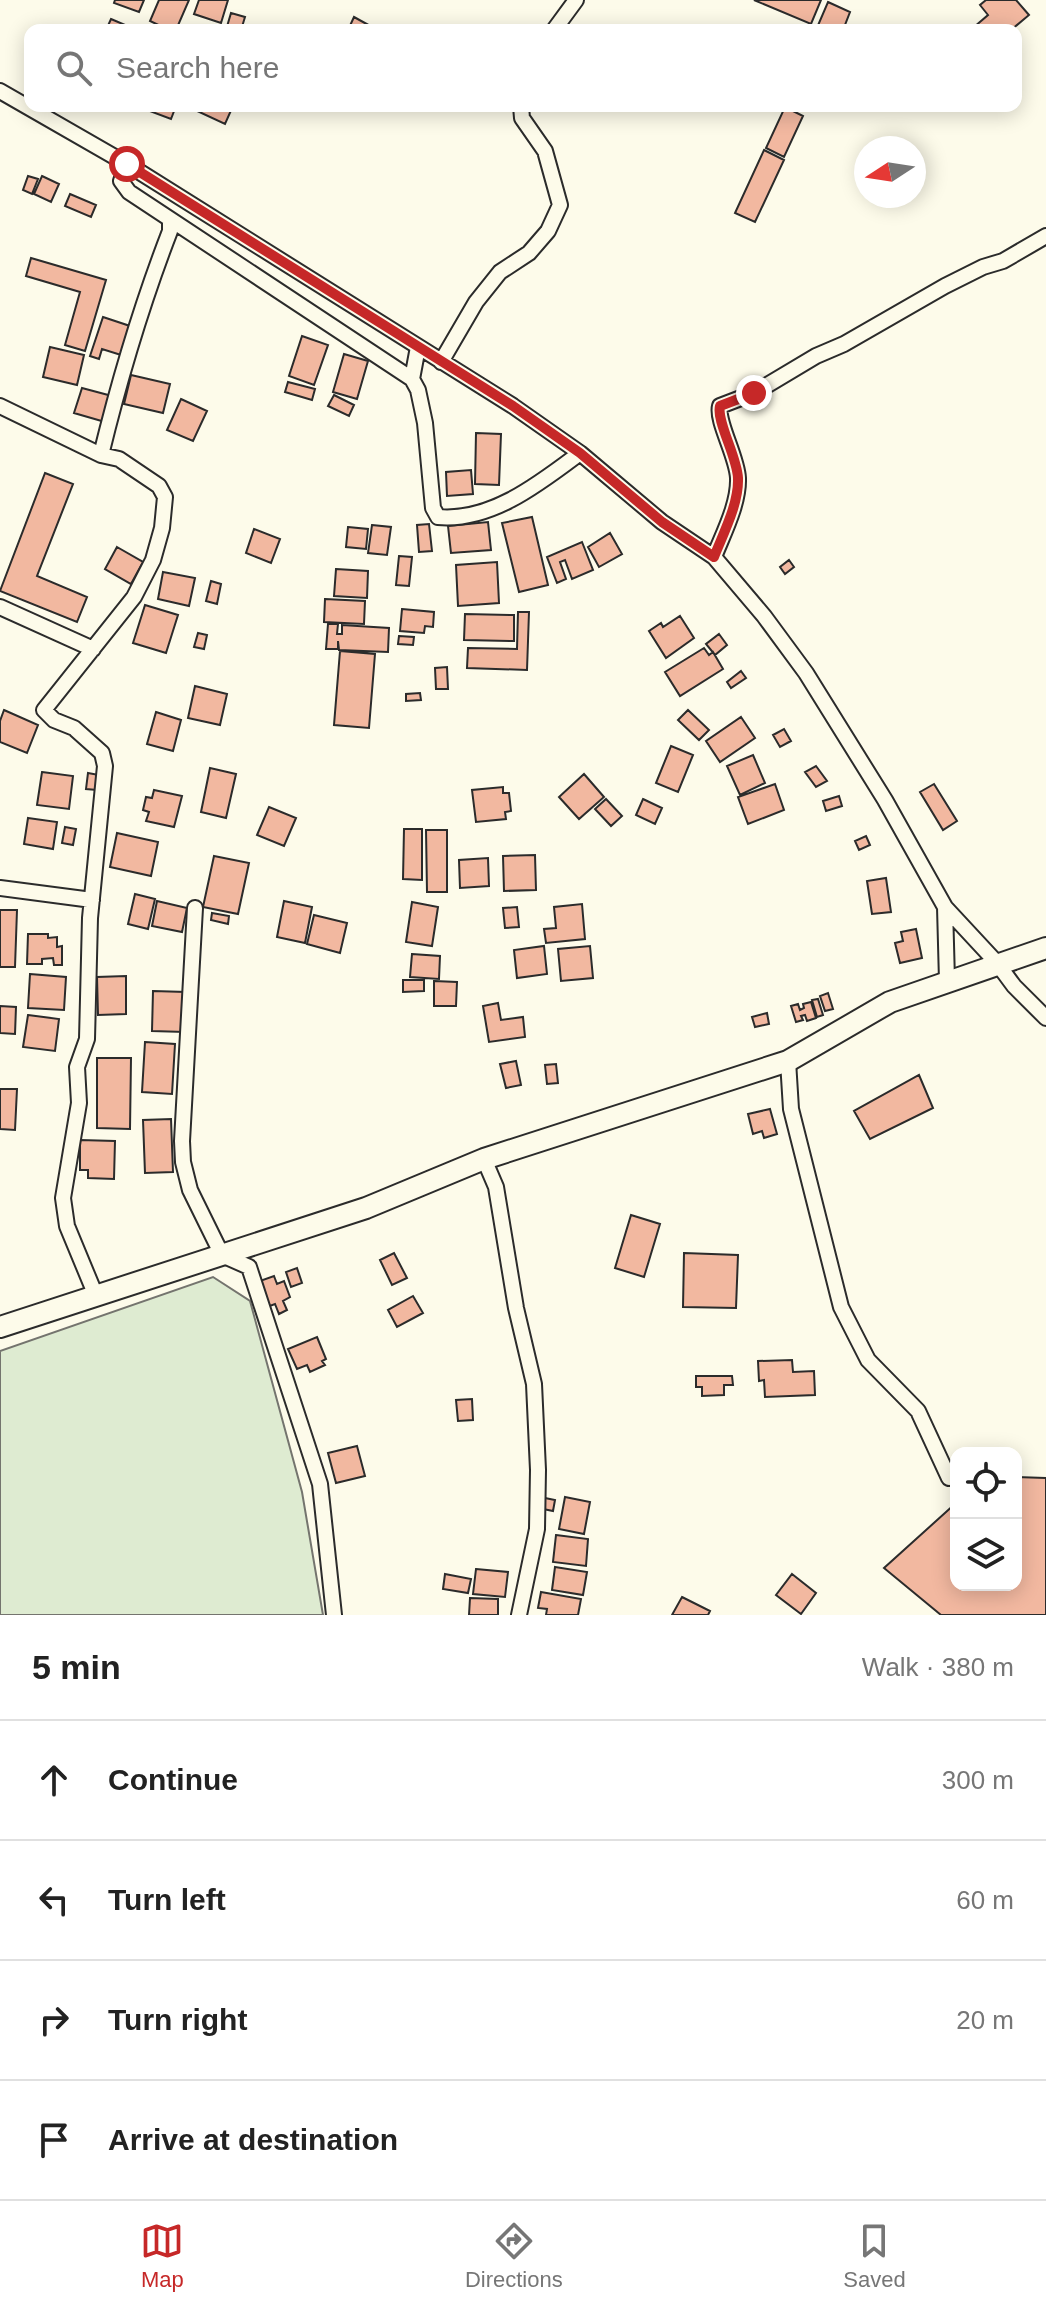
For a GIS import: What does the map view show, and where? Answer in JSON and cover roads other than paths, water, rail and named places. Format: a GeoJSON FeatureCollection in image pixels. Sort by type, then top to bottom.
{"type":"FeatureCollection","features":[{"type":"Feature","properties":{"kind":"main road"},"geometry":{"type":"LineString","coordinates":[[0,1327],[366,1208],[484,1159],[788,1061],[890,1002],[1046,948]]}},
{"type":"Feature","properties":{"kind":"street"},"geometry":{"type":"LineString","coordinates":[[558,24],[576,0]]}},
{"type":"Feature","properties":{"kind":"street"},"geometry":{"type":"LineString","coordinates":[[0,91],[24,105]]}},
{"type":"Feature","properties":{"kind":"street"},"geometry":{"type":"LineString","coordinates":[[37,112],[127,164],[513,406],[580,453],[662,522],[714,557],[764,616],[806,673],[885,800],[945,907],[1046,1018]]}},
{"type":"Feature","properties":{"kind":"street"},"geometry":{"type":"LineString","coordinates":[[441,362],[476,302],[500,272],[529,253],[548,231],[560,205],[545,151],[522,118],[522,112]]}},
{"type":"Feature","properties":{"kind":"street"},"geometry":{"type":"LineString","coordinates":[[127,164],[121,181],[129,192],[412,379],[418,390],[425,423],[433,508],[438,517],[488,509],[509,500],[538,484],[580,453]]}},
{"type":"Feature","properties":{"kind":"street"},"geometry":{"type":"LineString","coordinates":[[101,455],[130,341],[170,231],[170,220]]}},
{"type":"Feature","properties":{"kind":"street"},"geometry":{"type":"LineString","coordinates":[[714,557],[726,527],[738,481],[730,442],[718,414],[720,406],[754,393],[945,286],[983,267],[1003,261],[1046,236]]}},
{"type":"Feature","properties":{"kind":"street"},"geometry":{"type":"LineString","coordinates":[[412,379],[418,347]]}},
{"type":"Feature","properties":{"kind":"street"},"geometry":{"type":"LineString","coordinates":[[0,406],[101,455],[119,459],[159,486],[165,497],[162,528],[153,560],[134,597],[44,710],[54,720],[74,728],[102,753],[105,785],[92,900],[87,1039],[77,1067],[79,1103],[63,1198],[67,1226],[96,1296]]}},
{"type":"Feature","properties":{"kind":"street"},"geometry":{"type":"LineString","coordinates":[[0,607],[93,649]]}},
{"type":"Feature","properties":{"kind":"street"},"geometry":{"type":"LineString","coordinates":[[0,888],[92,900]]}},
{"type":"Feature","properties":{"kind":"street"},"geometry":{"type":"LineString","coordinates":[[945,907],[947,981]]}},
{"type":"Feature","properties":{"kind":"street"},"geometry":{"type":"LineString","coordinates":[[195,908],[189,973],[183,1162],[195,1204],[222,1255],[249,1267],[320,1484],[322,1526],[334,1615]]}},
{"type":"Feature","properties":{"kind":"street"},"geometry":{"type":"LineString","coordinates":[[788,1061],[791,1109],[841,1307],[868,1360],[918,1411],[949,1478]]}},
{"type":"Feature","properties":{"kind":"street"},"geometry":{"type":"LineString","coordinates":[[484,1159],[496,1187],[516,1308],[534,1384],[537,1529],[519,1615]]}}]}
